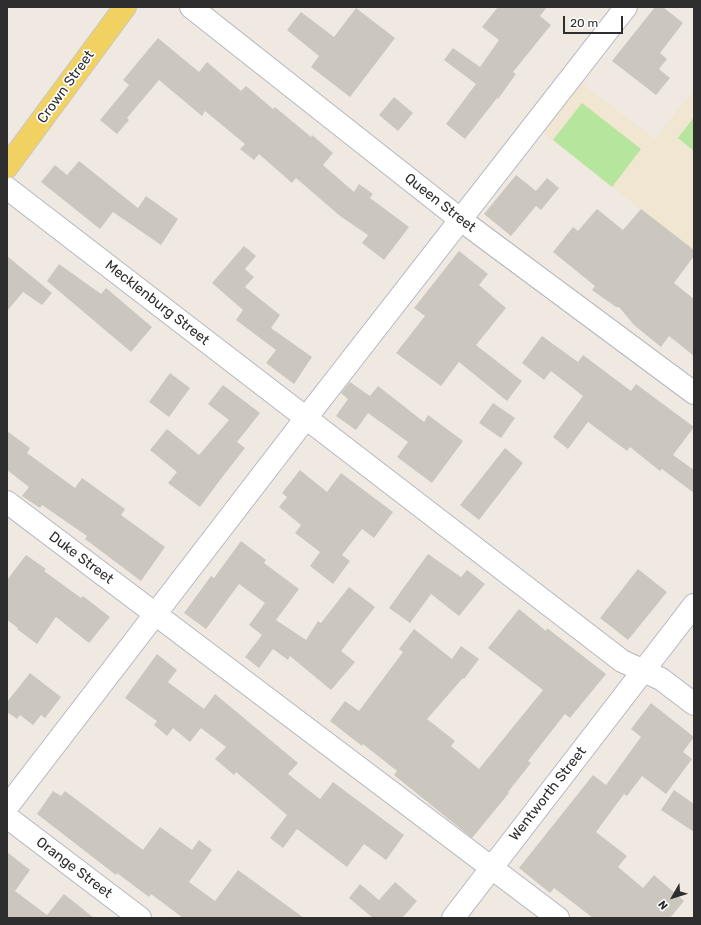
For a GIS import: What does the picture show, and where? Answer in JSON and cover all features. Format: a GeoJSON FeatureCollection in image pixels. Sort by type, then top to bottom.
{"type":"FeatureCollection","features":[{"type":"Feature","properties":{"kind":"main road","name":"Crown Street"},"geometry":{"type":"LineString","coordinates":[[7,168],[125,7]]}},
{"type":"Feature","properties":{"kind":"street","name":"Queen Street"},"geometry":{"type":"LineString","coordinates":[[191,7],[461,220],[694,393]]}},
{"type":"Feature","properties":{"kind":"street"},"geometry":{"type":"LineString","coordinates":[[7,806],[306,418],[626,7]]}},
{"type":"Feature","properties":{"kind":"street","name":"Mecklenburg Street"},"geometry":{"type":"LineString","coordinates":[[7,188],[622,661],[643,671]]}},
{"type":"Feature","properties":{"kind":"street","name":"Duke Street"},"geometry":{"type":"LineString","coordinates":[[7,502],[558,918]]}},
{"type":"Feature","properties":{"kind":"street","name":"Wentworth Street"},"geometry":{"type":"LineString","coordinates":[[453,918],[694,605]]}},
{"type":"Feature","properties":{"kind":"street"},"geometry":{"type":"LineString","coordinates":[[643,671],[661,679],[694,704]]}},
{"type":"Feature","properties":{"kind":"street","name":"Orange Street"},"geometry":{"type":"LineString","coordinates":[[7,817],[140,918]]}},
{"type":"Feature","properties":{"kind":"shaded area"},"geometry":{"type":"Polygon","coordinates":[[[572,76],[655,139],[694,90],[694,250],[534,126],[572,76]]]}},
{"type":"Feature","properties":{"kind":"green space"},"geometry":{"type":"Polygon","coordinates":[[[582,103],[641,149],[612,187],[553,140],[582,103]]]}},
{"type":"Feature","properties":{"kind":"green space"},"geometry":{"type":"Polygon","coordinates":[[[694,117],[694,151],[678,138],[694,117]]]}},
{"type":"Feature","properties":{"kind":"building"},"geometry":{"type":"Polygon","coordinates":[[[498,7],[547,7],[540,16],[551,25],[513,72],[516,74],[498,99],[497,98],[465,139],[446,124],[476,84],[444,60],[453,48],[480,67],[499,40],[482,27],[498,7]]]}},
{"type":"Feature","properties":{"kind":"building"},"geometry":{"type":"Polygon","coordinates":[[[655,7],[663,7],[683,23],[660,53],[667,59],[659,69],[670,78],[656,95],[612,61],[655,7]]]}},
{"type":"Feature","properties":{"kind":"building"},"geometry":{"type":"Polygon","coordinates":[[[356,8],[395,38],[350,97],[311,67],[319,56],[287,30],[301,12],[334,37],[356,8]]]}},
{"type":"Feature","properties":{"kind":"building"},"geometry":{"type":"Polygon","coordinates":[[[158,38],[199,72],[207,62],[241,91],[246,86],[273,109],[275,107],[333,153],[323,165],[354,192],[359,184],[373,194],[370,198],[409,227],[384,260],[362,243],[368,235],[340,216],[296,178],[292,183],[259,154],[254,160],[240,149],[245,144],[205,111],[202,116],[159,80],[127,118],[129,120],[117,134],[100,120],[129,85],[123,80],[158,38]]]}},
{"type":"Feature","properties":{"kind":"building"},"geometry":{"type":"Polygon","coordinates":[[[394,97],[413,113],[398,131],[379,115],[394,97]]]}},
{"type":"Feature","properties":{"kind":"building"},"geometry":{"type":"Polygon","coordinates":[[[79,161],[138,208],[146,196],[178,219],[161,245],[113,212],[100,229],[41,182],[55,165],[67,175],[79,161]]]}},
{"type":"Feature","properties":{"kind":"building"},"geometry":{"type":"Polygon","coordinates":[[[516,175],[536,191],[547,178],[559,188],[541,210],[536,206],[511,236],[484,214],[516,175]]]}},
{"type":"Feature","properties":{"kind":"building"},"geometry":{"type":"Polygon","coordinates":[[[597,209],[623,230],[641,209],[694,250],[694,256],[674,283],[694,299],[694,356],[669,336],[661,347],[634,325],[619,307],[616,307],[592,290],[595,286],[553,252],[573,227],[578,231],[597,209]]]}},
{"type":"Feature","properties":{"kind":"building"},"geometry":{"type":"Polygon","coordinates":[[[244,246],[256,256],[245,269],[254,277],[245,287],[280,315],[271,328],[312,357],[294,384],[266,363],[276,350],[236,320],[243,310],[212,283],[244,246]]]}},
{"type":"Feature","properties":{"kind":"building"},"geometry":{"type":"Polygon","coordinates":[[[459,251],[488,274],[479,285],[506,308],[476,345],[522,381],[507,401],[459,362],[441,386],[396,353],[425,316],[414,308],[459,251]]]}},
{"type":"Feature","properties":{"kind":"building"},"geometry":{"type":"Polygon","coordinates":[[[7,256],[52,293],[42,305],[23,292],[7,311],[7,256]]]}},
{"type":"Feature","properties":{"kind":"building"},"geometry":{"type":"Polygon","coordinates":[[[59,264],[101,294],[106,288],[152,327],[131,352],[47,281],[59,264]]]}},
{"type":"Feature","properties":{"kind":"building"},"geometry":{"type":"Polygon","coordinates":[[[542,336],[578,362],[583,355],[631,391],[636,384],[694,427],[673,455],[694,470],[694,493],[662,469],[660,471],[630,447],[627,451],[588,422],[568,449],[553,437],[583,396],[551,371],[544,380],[522,363],[542,336]]]}},
{"type":"Feature","properties":{"kind":"building"},"geometry":{"type":"Polygon","coordinates":[[[170,373],[190,388],[169,417],[149,402],[170,373]]]}},
{"type":"Feature","properties":{"kind":"building"},"geometry":{"type":"Polygon","coordinates":[[[350,382],[370,396],[378,386],[424,422],[428,415],[463,441],[432,483],[397,457],[408,442],[368,413],[356,430],[336,416],[348,399],[341,393],[350,382]]]}},
{"type":"Feature","properties":{"kind":"building"},"geometry":{"type":"Polygon","coordinates":[[[223,385],[260,413],[237,442],[245,448],[200,507],[168,483],[177,472],[150,450],[167,429],[199,455],[229,420],[208,404],[223,385]]]}},
{"type":"Feature","properties":{"kind":"building"},"geometry":{"type":"Polygon","coordinates":[[[493,403],[515,418],[501,438],[479,423],[493,403]]]}},
{"type":"Feature","properties":{"kind":"building"},"geometry":{"type":"Polygon","coordinates":[[[7,431],[30,448],[27,453],[75,488],[82,478],[125,509],[121,515],[165,547],[141,581],[85,539],[87,536],[42,505],[40,508],[22,496],[29,487],[7,470],[7,431]]]}},
{"type":"Feature","properties":{"kind":"building"},"geometry":{"type":"Polygon","coordinates":[[[505,448],[523,463],[479,520],[460,505],[505,448]]]}},
{"type":"Feature","properties":{"kind":"building"},"geometry":{"type":"Polygon","coordinates":[[[300,470],[327,492],[341,473],[393,512],[374,538],[362,529],[342,555],[350,561],[333,584],[310,566],[320,552],[295,533],[301,525],[279,507],[287,497],[282,493],[300,470]]]}},
{"type":"Feature","properties":{"kind":"building"},"geometry":{"type":"Polygon","coordinates":[[[241,541],[266,560],[264,563],[299,589],[276,620],[306,640],[318,621],[321,623],[349,587],[375,607],[341,651],[355,662],[331,690],[290,656],[288,660],[273,649],[259,668],[245,657],[262,635],[249,625],[265,603],[239,584],[206,629],[184,613],[211,576],[214,578],[241,541]]]}},
{"type":"Feature","properties":{"kind":"building"},"geometry":{"type":"Polygon","coordinates":[[[428,554],[461,577],[467,570],[485,584],[459,616],[431,594],[410,623],[389,608],[428,554]]]}},
{"type":"Feature","properties":{"kind":"building"},"geometry":{"type":"Polygon","coordinates":[[[26,555],[46,569],[44,571],[81,598],[83,596],[110,617],[89,643],[56,617],[37,644],[7,620],[7,580],[26,555]]]}},
{"type":"Feature","properties":{"kind":"building"},"geometry":{"type":"Polygon","coordinates":[[[638,569],[667,592],[628,640],[600,618],[638,569]]]}},
{"type":"Feature","properties":{"kind":"building"},"geometry":{"type":"Polygon","coordinates":[[[519,609],[546,631],[547,628],[606,674],[570,718],[565,714],[528,761],[531,763],[508,792],[509,793],[472,838],[394,775],[397,771],[363,744],[362,746],[330,721],[345,701],[359,711],[403,652],[399,649],[414,629],[452,659],[461,646],[479,659],[464,679],[463,678],[427,719],[455,741],[451,746],[479,769],[543,690],[488,648],[519,609]]]}},
{"type":"Feature","properties":{"kind":"building"},"geometry":{"type":"Polygon","coordinates":[[[157,654],[177,670],[168,682],[204,709],[215,694],[298,763],[288,774],[320,799],[333,782],[404,835],[386,860],[364,844],[347,867],[297,829],[283,848],[270,838],[287,815],[236,772],[234,775],[215,759],[226,747],[201,728],[190,742],[173,728],[167,736],[154,725],[157,721],[125,698],[157,654]]]}},
{"type":"Feature","properties":{"kind":"building"},"geometry":{"type":"Polygon","coordinates":[[[30,673],[61,697],[45,718],[41,715],[33,725],[20,715],[17,719],[7,712],[7,702],[30,673]]]}},
{"type":"Feature","properties":{"kind":"building"},"geometry":{"type":"Polygon","coordinates":[[[651,703],[694,737],[683,752],[692,759],[666,794],[642,776],[627,796],[624,794],[596,832],[627,856],[618,867],[643,888],[654,875],[684,901],[670,918],[593,918],[554,888],[550,893],[519,868],[593,775],[606,785],[641,737],[631,729],[651,703]]]}},
{"type":"Feature","properties":{"kind":"building"},"geometry":{"type":"Polygon","coordinates":[[[674,790],[694,804],[694,832],[661,810],[674,790]]]}},
{"type":"Feature","properties":{"kind":"building"},"geometry":{"type":"Polygon","coordinates":[[[53,791],[61,796],[65,791],[143,850],[160,827],[192,850],[199,840],[212,850],[189,882],[215,901],[238,870],[304,918],[183,918],[151,894],[149,897],[117,873],[116,875],[37,814],[53,791]]]}},
{"type":"Feature","properties":{"kind":"building"},"geometry":{"type":"Polygon","coordinates":[[[7,852],[30,870],[15,891],[47,915],[64,894],[94,918],[7,918],[7,852]]]}},
{"type":"Feature","properties":{"kind":"building"},"geometry":{"type":"Polygon","coordinates":[[[395,882],[417,901],[402,918],[373,918],[349,898],[360,884],[379,900],[395,882]]]}}]}
